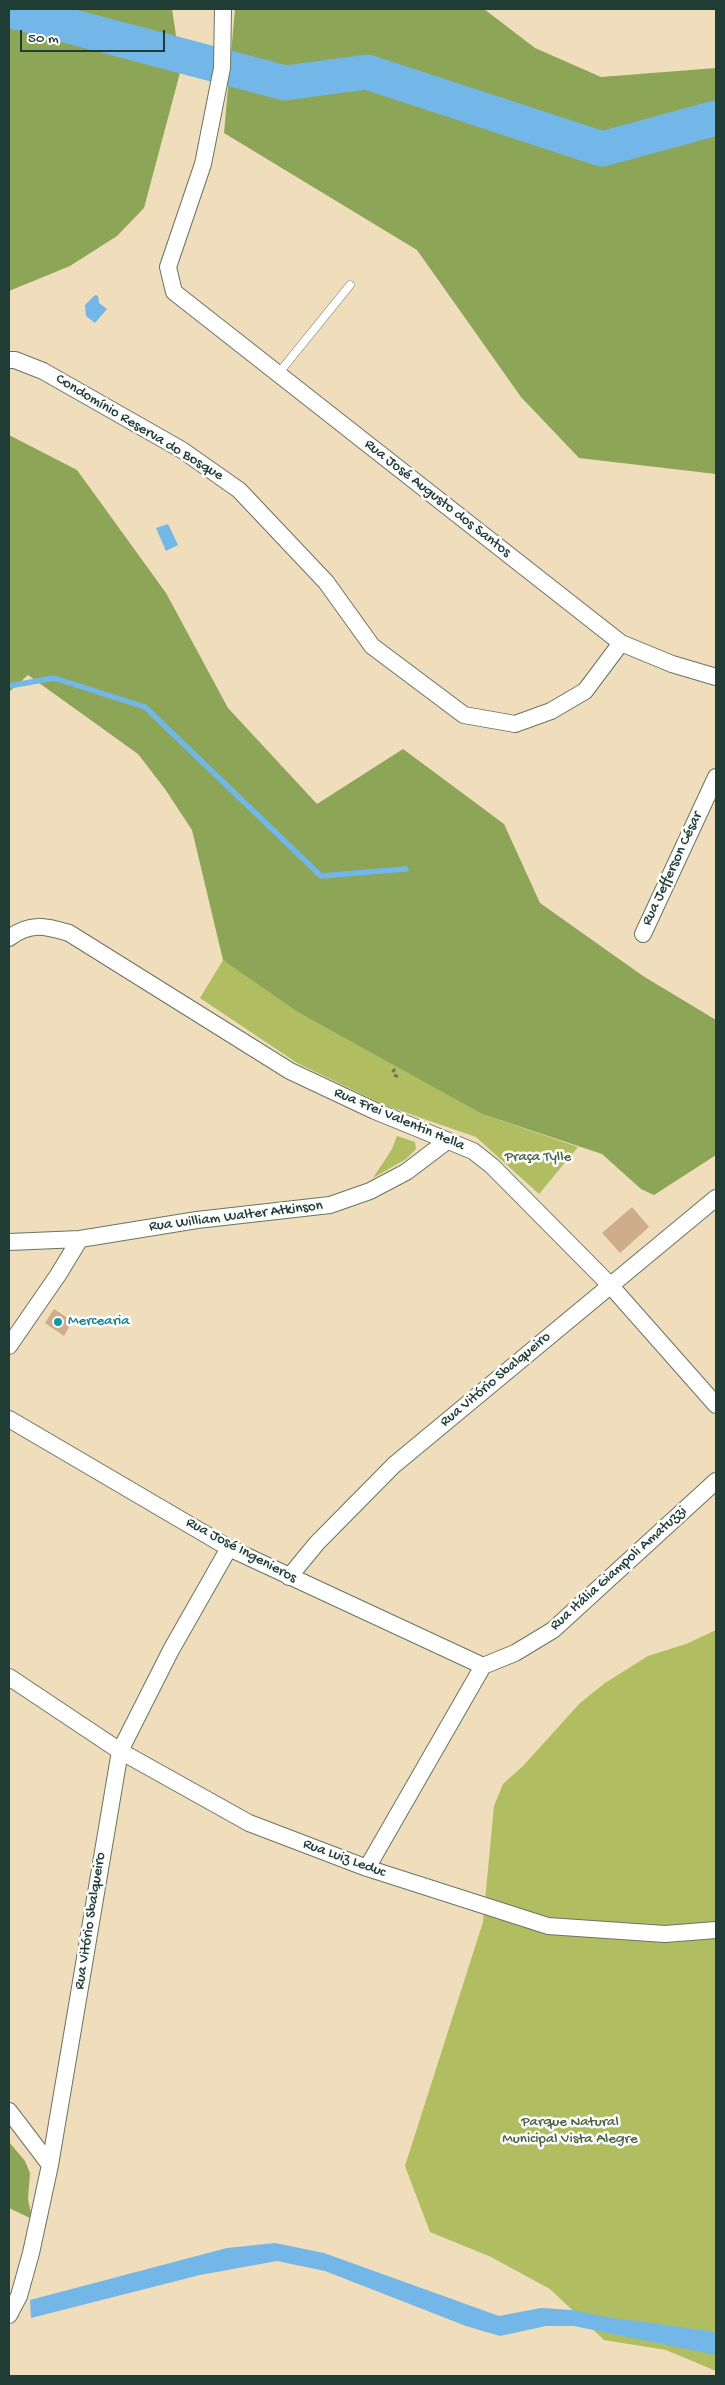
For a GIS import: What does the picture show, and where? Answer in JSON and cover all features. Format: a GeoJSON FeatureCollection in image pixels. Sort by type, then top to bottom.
{"type":"FeatureCollection","features":[{"type":"Feature","properties":{"kind":"street","name":"Rua José Augusto dos Santos"},"geometry":{"type":"LineString","coordinates":[[224,9],[222,68],[203,164],[168,267],[174,292],[621,643],[672,664],[716,677]]}},
{"type":"Feature","properties":{"kind":"street","name":"Condomínio Reserva do Bosque"},"geometry":{"type":"LineString","coordinates":[[9,360],[15,360],[52,376],[182,450],[239,490],[326,582],[372,646],[464,715],[515,724],[551,711],[585,691],[621,643]]}},
{"type":"Feature","properties":{"kind":"street","name":"Rua Jefferson César"},"geometry":{"type":"LineString","coordinates":[[643,934],[716,777]]}},
{"type":"Feature","properties":{"kind":"street","name":"Rua Frei Valentin Hella"},"geometry":{"type":"LineString","coordinates":[[14,934],[43,926],[69,933],[290,1071],[375,1111],[473,1151],[492,1166],[610,1285],[716,1405]]}},
{"type":"Feature","properties":{"kind":"street","name":"Rua William Walter Atkinson"},"geometry":{"type":"LineString","coordinates":[[9,1242],[80,1239],[197,1220],[330,1205],[370,1191],[406,1172],[447,1142]]}},
{"type":"Feature","properties":{"kind":"street","name":"Rua Vitório Sbalqueiro"},"geometry":{"type":"LineString","coordinates":[[289,1577],[317,1543],[394,1465],[716,1198]]}},
{"type":"Feature","properties":{"kind":"street"},"geometry":{"type":"LineString","coordinates":[[9,1346],[80,1239]]}},
{"type":"Feature","properties":{"kind":"street","name":"Rua José Ingenieros"},"geometry":{"type":"LineString","coordinates":[[9,1419],[229,1548],[483,1666]]}},
{"type":"Feature","properties":{"kind":"street","name":"Rua Itália Giampoli Amatuzzi"},"geometry":{"type":"LineString","coordinates":[[483,1666],[515,1653],[552,1630],[716,1481]]}},
{"type":"Feature","properties":{"kind":"street","name":"Rua Vitório Sbalqueiro"},"geometry":{"type":"LineString","coordinates":[[9,2315],[19,2296],[31,2253],[50,2165],[120,1751],[171,1650],[229,1548]]}},
{"type":"Feature","properties":{"kind":"street"},"geometry":{"type":"LineString","coordinates":[[367,1868],[483,1666]]}},
{"type":"Feature","properties":{"kind":"street","name":"Rua Luiz Leduc"},"geometry":{"type":"LineString","coordinates":[[9,1677],[120,1751],[249,1823],[367,1868],[548,1926],[665,1934],[716,1930]]}},
{"type":"Feature","properties":{"kind":"street"},"geometry":{"type":"LineString","coordinates":[[9,2111],[50,2165]]}},
{"type":"Feature","properties":{"kind":"lane"},"geometry":{"type":"LineString","coordinates":[[278,374],[350,285]]}},
{"type":"Feature","properties":{"kind":"path"},"geometry":{"type":"LineString","coordinates":[[395,1070],[392,1073],[399,1078]]}},
{"type":"Feature","properties":{"kind":"green space"},"geometry":{"type":"Polygon","coordinates":[[[9,9],[172,9],[181,69],[144,208],[117,236],[70,266],[9,291],[9,9]]]}},
{"type":"Feature","properties":{"kind":"green space"},"geometry":{"type":"Polygon","coordinates":[[[235,9],[484,9],[535,48],[601,77],[716,68],[716,474],[579,458],[521,397],[417,250],[224,133],[235,9]]]}},
{"type":"Feature","properties":{"kind":"green space"},"geometry":{"type":"Polygon","coordinates":[[[9,435],[77,470],[166,593],[228,708],[317,804],[403,749],[504,824],[540,903],[643,976],[716,1020],[716,1155],[654,1195],[641,1189],[602,1154],[482,1114],[298,1012],[223,960],[192,830],[165,789],[138,754],[28,675],[9,692],[9,435]]]}},
{"type":"Feature","properties":{"kind":"green space","name":"Praça Tylle"},"geometry":{"type":"Polygon","coordinates":[[[223,960],[398,1067],[482,1114],[578,1147],[539,1194],[476,1137],[384,1105],[297,1063],[200,998],[223,960]]]}},
{"type":"Feature","properties":{"kind":"green space"},"geometry":{"type":"Polygon","coordinates":[[[397,1136],[415,1142],[416,1149],[406,1159],[373,1178],[392,1149],[397,1136]]]}},
{"type":"Feature","properties":{"kind":"green space","name":"Parque Natural Municipal Vista Alegre"},"geometry":{"type":"Polygon","coordinates":[[[716,1630],[716,2371],[666,2350],[604,2340],[550,2289],[491,2257],[430,2232],[405,2166],[483,1922],[494,1806],[503,1784],[523,1766],[580,1703],[605,1683],[648,1656],[686,1644],[716,1630]]]}},
{"type":"Feature","properties":{"kind":"green space"},"geometry":{"type":"Polygon","coordinates":[[[9,2142],[25,2161],[30,2173],[28,2199],[32,2219],[9,2208],[9,2142]]]}},
{"type":"Feature","properties":{"kind":"water"},"geometry":{"type":"Polygon","coordinates":[[[95,295],[98,296],[99,303],[107,309],[95,323],[86,316],[85,305],[95,295]]]}},
{"type":"Feature","properties":{"kind":"water"},"geometry":{"type":"Polygon","coordinates":[[[168,524],[178,545],[166,551],[156,528],[168,524]]]}},
{"type":"Feature","properties":{"kind":"water"},"geometry":{"type":"Polygon","coordinates":[[[275,2243],[324,2253],[499,2316],[541,2308],[572,2310],[606,2317],[709,2331],[716,2333],[716,2355],[574,2326],[546,2326],[500,2336],[466,2326],[325,2271],[277,2261],[200,2275],[31,2318],[30,2300],[227,2248],[275,2243]]]}},
{"type":"Feature","properties":{"kind":"building"},"geometry":{"type":"Polygon","coordinates":[[[632,1207],[649,1227],[620,1253],[602,1233],[632,1207]]]}},
{"type":"Feature","properties":{"kind":"building","name":"Mercearia"},"geometry":{"type":"Polygon","coordinates":[[[54,1309],[72,1321],[64,1336],[45,1323],[54,1309]]]}},
{"type":"Feature","properties":{"kind":"waterway"},"geometry":{"type":"LineString","coordinates":[[9,10],[285,83],[367,72],[602,149],[716,118]]}},
{"type":"Feature","properties":{"kind":"waterway"},"geometry":{"type":"LineString","coordinates":[[9,686],[54,678],[145,707],[321,876],[406,869]]}},
{"type":"Feature","properties":{"kind":"place","name":"Mercearia"},"geometry":{"type":"Point","coordinates":[58,1322]}}]}
